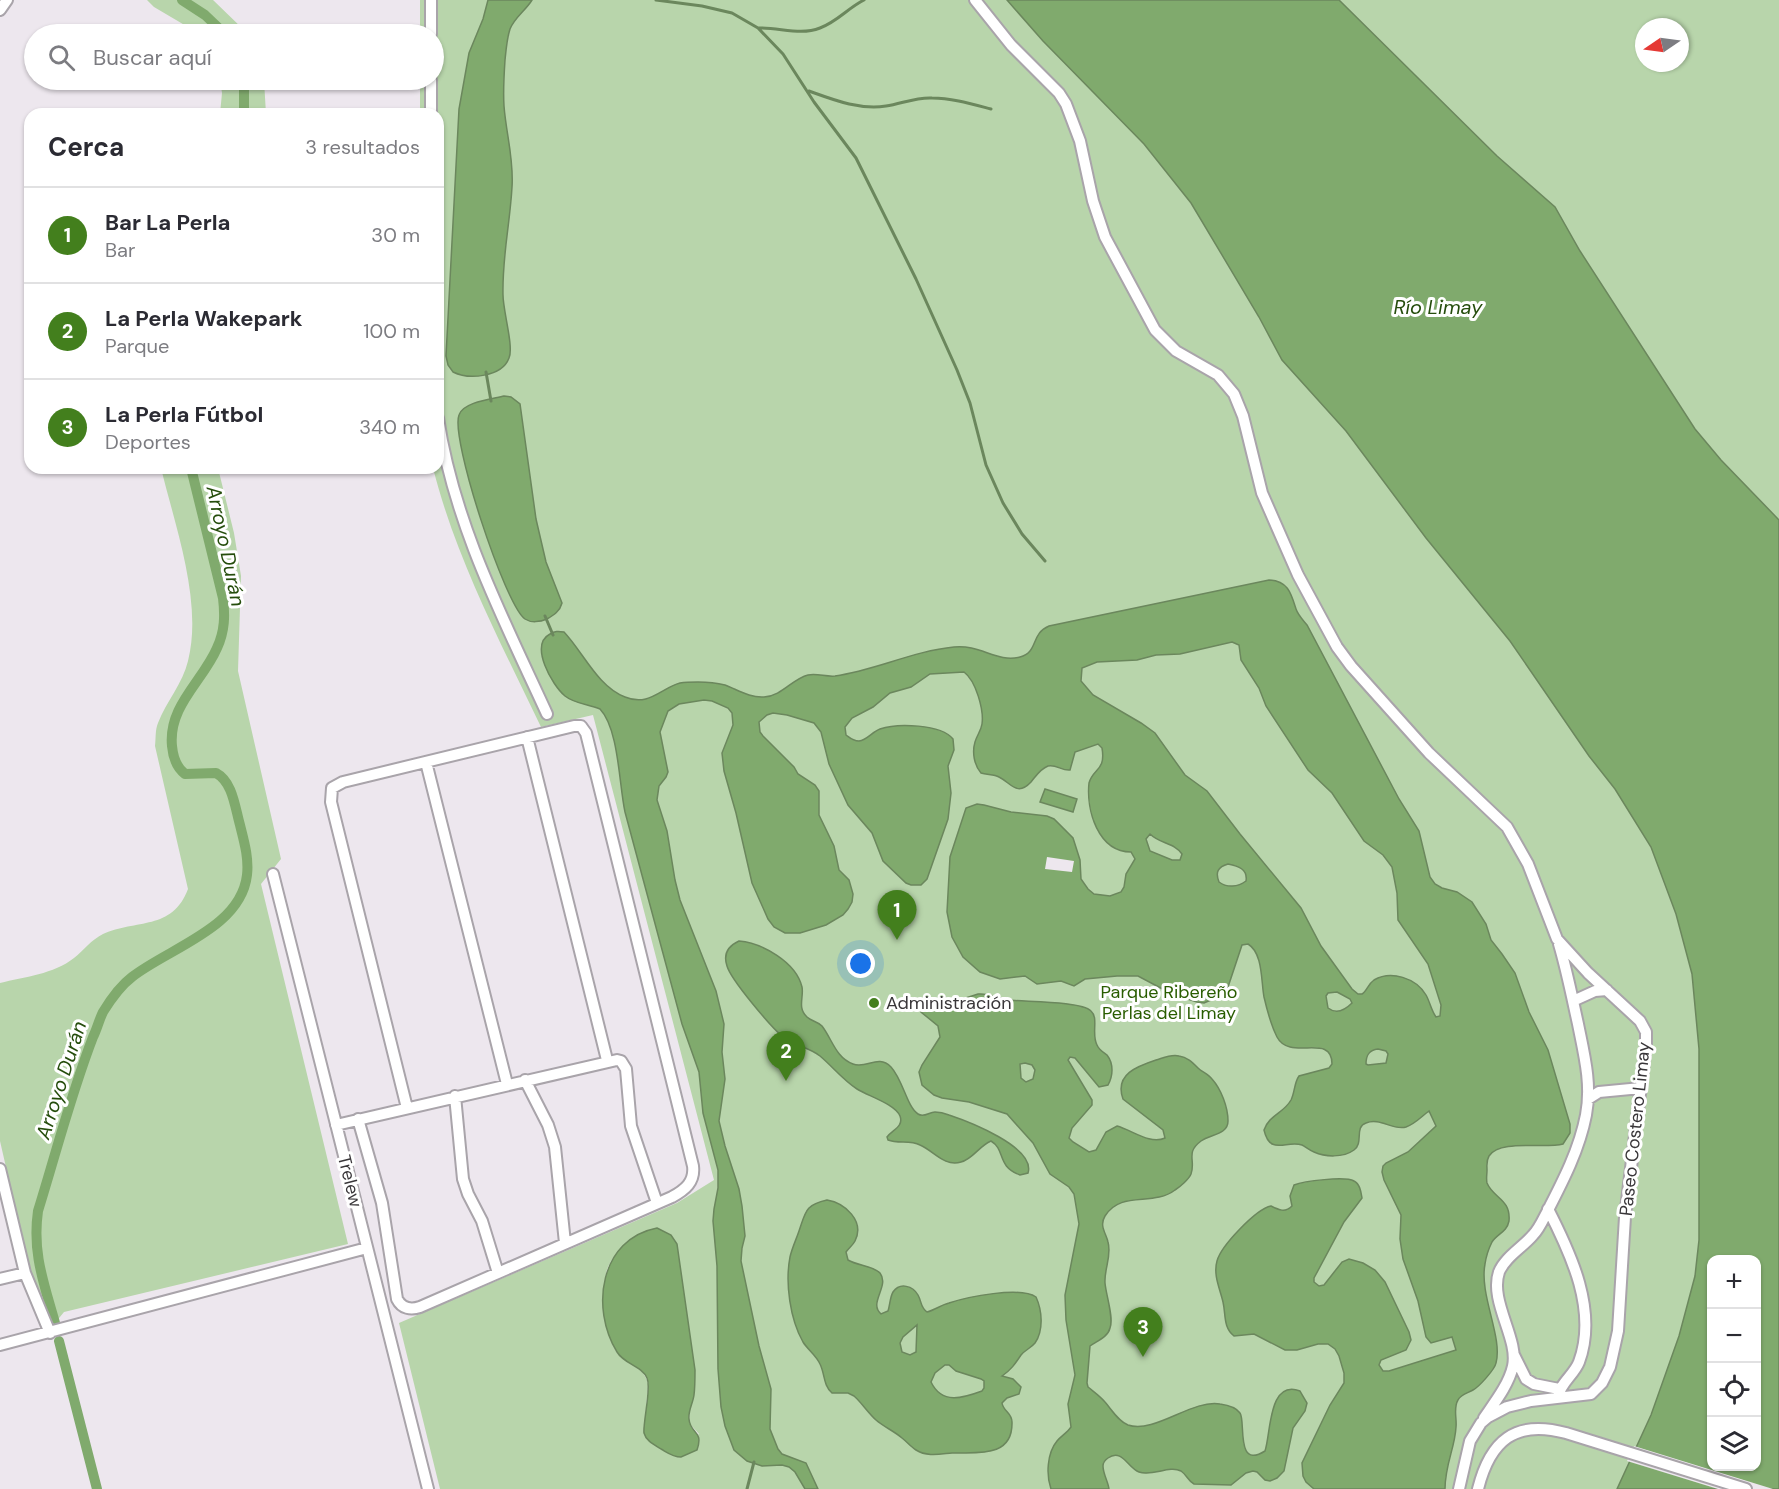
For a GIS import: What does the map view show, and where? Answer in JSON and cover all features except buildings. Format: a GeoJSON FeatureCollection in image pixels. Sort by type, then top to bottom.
{"type":"FeatureCollection","features":[{"type":"Feature","properties":{"kind":"street"},"geometry":{"type":"LineString","coordinates":[[0,10],[6,0]]}},
{"type":"Feature","properties":{"kind":"street"},"geometry":{"type":"LineString","coordinates":[[431,0],[431,24]]}},
{"type":"Feature","properties":{"kind":"street","name":"Paseo Costero Limay"},"geometry":{"type":"LineString","coordinates":[[975,0],[1011,45],[1059,93],[1066,104],[1080,141],[1093,201],[1105,237],[1147,318],[1165,341],[1185,357],[1218,375],[1234,394],[1243,416],[1262,493],[1270,514],[1298,575],[1337,647],[1351,666],[1429,753],[1507,827],[1528,864],[1557,939],[1588,974],[1644,1026],[1646,1039],[1625,1217],[1620,1318],[1614,1355],[1602,1383],[1592,1394],[1559,1393],[1507,1407],[1481,1423]]}},
{"type":"Feature","properties":{"kind":"street"},"geometry":{"type":"LineString","coordinates":[[431,90],[431,108]]}},
{"type":"Feature","properties":{"kind":"street"},"geometry":{"type":"LineString","coordinates":[[444,450],[461,518],[546,714]]}},
{"type":"Feature","properties":{"kind":"street"},"geometry":{"type":"LineString","coordinates":[[358,1119],[382,1203],[396,1294],[399,1302],[406,1308],[420,1307],[678,1194],[693,1179],[693,1166],[586,730],[581,726],[339,783],[331,792],[331,802],[407,1108]]}},
{"type":"Feature","properties":{"kind":"street"},"geometry":{"type":"LineString","coordinates":[[527,737],[607,1060]]}},
{"type":"Feature","properties":{"kind":"street"},"geometry":{"type":"LineString","coordinates":[[426,762],[507,1084]]}},
{"type":"Feature","properties":{"kind":"street","name":"Trelew"},"geometry":{"type":"LineString","coordinates":[[273,874],[428,1489]]}},
{"type":"Feature","properties":{"kind":"street"},"geometry":{"type":"LineString","coordinates":[[1548,1209],[1562,1235],[1575,1271],[1586,1316],[1586,1331],[1579,1363],[1559,1393],[1526,1379],[1514,1355],[1502,1314],[1497,1285],[1499,1272],[1507,1260],[1535,1233],[1548,1209],[1578,1148],[1586,1114],[1588,1099],[1586,1064],[1557,939]]}},
{"type":"Feature","properties":{"kind":"street"},"geometry":{"type":"LineString","coordinates":[[1573,1001],[1594,991],[1607,990]]}},
{"type":"Feature","properties":{"kind":"street"},"geometry":{"type":"LineString","coordinates":[[336,1125],[607,1060],[621,1061],[626,1069],[632,1132],[657,1203]]}},
{"type":"Feature","properties":{"kind":"street"},"geometry":{"type":"LineString","coordinates":[[525,1080],[548,1125],[555,1147],[565,1243]]}},
{"type":"Feature","properties":{"kind":"street"},"geometry":{"type":"LineString","coordinates":[[1588,1099],[1599,1092],[1641,1088]]}},
{"type":"Feature","properties":{"kind":"street"},"geometry":{"type":"LineString","coordinates":[[455,1096],[463,1179],[485,1230],[498,1273]]}},
{"type":"Feature","properties":{"kind":"street"},"geometry":{"type":"LineString","coordinates":[[0,1169],[25,1273],[50,1333]]}},
{"type":"Feature","properties":{"kind":"street"},"geometry":{"type":"LineString","coordinates":[[0,1345],[367,1248]]}},
{"type":"Feature","properties":{"kind":"street"},"geometry":{"type":"LineString","coordinates":[[0,1279],[25,1273]]}},
{"type":"Feature","properties":{"kind":"street"},"geometry":{"type":"LineString","coordinates":[[1459,1489],[1470,1441],[1510,1375],[1514,1355]]}},
{"type":"Feature","properties":{"kind":"street"},"geometry":{"type":"LineString","coordinates":[[1478,1489],[1487,1460],[1499,1443],[1516,1433],[1537,1429],[1592,1442],[1746,1489]]}},
{"type":"Feature","properties":{"kind":"green space"},"geometry":{"type":"Polygon","coordinates":[[[147,0],[213,0],[238,24],[183,24],[154,7],[147,0]]]}},
{"type":"Feature","properties":{"kind":"green space","name":"Parque Ribereño Perlas del Limay"},"geometry":{"type":"Polygon","coordinates":[[[420,0],[1007,0],[1043,41],[1144,144],[1191,203],[1282,360],[1346,431],[1426,538],[1510,641],[1589,756],[1615,789],[1651,847],[1676,914],[1692,974],[1699,1049],[1699,1240],[1695,1276],[1679,1336],[1651,1415],[1617,1489],[440,1489],[399,1323],[677,1203],[714,1180],[593,715],[541,727],[467,568],[435,474],[444,474],[444,108],[420,108],[420,90],[444,90],[444,24],[420,24],[420,0]],[[617,1253],[606,1273],[606,1316],[615,1349],[619,1355],[644,1374],[648,1384],[644,1432],[669,1454],[699,1434],[689,1423],[690,1409],[617,1253]]]}},
{"type":"Feature","properties":{"kind":"green space"},"geometry":{"type":"Polygon","coordinates":[[[1339,0],[1779,0],[1779,520],[1721,460],[1695,429],[1580,251],[1555,207],[1497,156],[1339,0]]]}},
{"type":"Feature","properties":{"kind":"green space"},"geometry":{"type":"Polygon","coordinates":[[[222,90],[265,90],[266,108],[221,108],[222,90]]]}},
{"type":"Feature","properties":{"kind":"green space"},"geometry":{"type":"Polygon","coordinates":[[[163,474],[219,474],[234,533],[241,576],[238,671],[281,859],[261,884],[348,1244],[64,1312],[55,1323],[30,1272],[0,1141],[0,983],[57,968],[74,958],[91,942],[115,929],[163,918],[173,912],[188,889],[155,746],[157,726],[186,669],[192,638],[190,589],[180,539],[163,474]]]}},
{"type":"Feature","properties":{"kind":"water"},"geometry":{"type":"Polygon","coordinates":[[[488,0],[532,0],[510,29],[505,66],[504,106],[512,177],[503,295],[510,353],[509,358],[500,369],[484,375],[468,376],[453,372],[446,356],[459,109],[469,53],[488,0]]]}},
{"type":"Feature","properties":{"kind":"water","name":"Río Limay"},"geometry":{"type":"Polygon","coordinates":[[[1007,0],[1339,0],[1497,156],[1555,207],[1580,251],[1695,429],[1721,460],[1779,520],[1779,1489],[1617,1489],[1651,1415],[1679,1336],[1695,1276],[1699,1240],[1699,1049],[1692,974],[1676,914],[1651,847],[1615,789],[1589,756],[1510,641],[1426,538],[1346,431],[1282,360],[1191,203],[1144,144],[1043,41],[1007,0]]]}},
{"type":"Feature","properties":{"kind":"water"},"geometry":{"type":"Polygon","coordinates":[[[504,396],[511,397],[520,404],[536,519],[546,562],[562,603],[554,614],[539,621],[525,619],[516,607],[505,584],[481,520],[458,430],[459,415],[466,407],[504,396]]]}},
{"type":"Feature","properties":{"kind":"water"},"geometry":{"type":"Polygon","coordinates":[[[1269,580],[1285,585],[1399,799],[1419,831],[1430,877],[1435,884],[1457,892],[1472,902],[1486,924],[1491,940],[1515,973],[1529,1012],[1548,1050],[1570,1124],[1570,1133],[1563,1144],[1503,1148],[1495,1151],[1487,1160],[1487,1183],[1504,1203],[1509,1214],[1508,1225],[1492,1242],[1485,1264],[1485,1289],[1496,1341],[1496,1363],[1483,1382],[1459,1398],[1455,1410],[1455,1435],[1445,1489],[1314,1489],[1306,1482],[1302,1463],[1330,1405],[1344,1383],[1344,1373],[1339,1356],[1328,1344],[1285,1350],[1254,1334],[1234,1336],[1226,1325],[1216,1271],[1217,1261],[1225,1246],[1248,1221],[1271,1206],[1284,1210],[1292,1206],[1290,1196],[1294,1185],[1324,1180],[1354,1181],[1359,1186],[1362,1198],[1344,1222],[1314,1282],[1319,1286],[1324,1285],[1342,1262],[1349,1259],[1375,1270],[1385,1282],[1411,1340],[1406,1350],[1381,1360],[1379,1365],[1383,1371],[1456,1350],[1452,1337],[1431,1343],[1426,1337],[1418,1301],[1403,1259],[1400,1239],[1401,1215],[1382,1172],[1386,1163],[1408,1152],[1436,1126],[1429,1111],[1406,1127],[1401,1128],[1376,1122],[1362,1125],[1357,1147],[1350,1153],[1329,1156],[1318,1154],[1302,1145],[1270,1143],[1264,1130],[1266,1125],[1291,1100],[1299,1076],[1329,1068],[1332,1064],[1330,1055],[1325,1050],[1291,1047],[1283,1044],[1277,1037],[1265,1002],[1259,961],[1253,948],[1248,944],[1242,945],[1228,987],[1218,997],[1204,1003],[1172,994],[1138,976],[1085,979],[1074,986],[1061,981],[1037,984],[1025,976],[1000,979],[980,972],[963,957],[952,937],[947,912],[950,857],[966,808],[977,804],[1054,819],[1073,838],[1080,860],[1081,879],[1094,894],[1110,896],[1121,892],[1126,874],[1135,859],[1131,852],[1110,845],[1096,828],[1092,817],[1089,783],[1101,765],[1103,755],[1102,748],[1098,744],[1075,752],[1070,770],[1048,766],[1026,786],[1018,789],[997,776],[981,773],[975,762],[974,750],[981,726],[982,711],[972,682],[964,672],[930,674],[911,687],[890,693],[873,707],[852,718],[845,727],[846,735],[857,741],[865,739],[880,729],[897,726],[918,726],[939,730],[953,739],[954,750],[948,766],[951,793],[948,819],[927,879],[921,885],[906,883],[883,861],[872,833],[848,805],[829,764],[821,732],[814,723],[773,713],[759,722],[763,736],[794,767],[798,774],[815,785],[819,791],[819,815],[834,846],[839,870],[849,880],[853,894],[852,902],[843,915],[826,925],[800,933],[785,933],[774,927],[752,883],[724,771],[722,753],[733,725],[732,713],[728,708],[712,701],[679,704],[668,711],[660,732],[668,772],[659,786],[657,800],[667,831],[680,900],[716,991],[724,1024],[722,1052],[725,1079],[719,1121],[742,1206],[745,1236],[741,1261],[759,1346],[771,1389],[770,1429],[782,1454],[806,1463],[818,1489],[805,1489],[795,1472],[789,1467],[762,1466],[747,1461],[734,1450],[721,1407],[718,1369],[717,1266],[713,1221],[718,1170],[703,1113],[699,1072],[682,1024],[625,812],[611,730],[600,709],[569,699],[554,683],[542,656],[544,639],[553,632],[564,632],[599,677],[615,692],[625,697],[641,700],[680,683],[708,682],[722,684],[749,695],[764,697],[776,694],[808,675],[832,676],[850,673],[939,649],[963,647],[1004,658],[1020,657],[1030,651],[1039,634],[1049,626],[1269,580]],[[1232,642],[1180,654],[1156,655],[1137,660],[1097,662],[1082,668],[1081,681],[1093,695],[1155,733],[1185,775],[1207,791],[1301,908],[1321,946],[1352,989],[1362,994],[1374,980],[1381,977],[1403,977],[1422,989],[1436,1017],[1440,1016],[1441,1005],[1428,964],[1398,920],[1397,893],[1392,867],[1383,855],[1364,841],[1332,793],[1308,770],[1266,706],[1259,688],[1241,660],[1239,645],[1232,642]],[[1150,834],[1146,839],[1150,851],[1172,860],[1180,860],[1182,854],[1179,850],[1150,834]],[[1225,865],[1217,873],[1219,882],[1232,886],[1246,881],[1242,869],[1225,865]],[[1337,992],[1328,993],[1326,996],[1328,1008],[1335,1011],[1344,1010],[1352,1003],[1350,999],[1337,992]],[[1372,1050],[1367,1056],[1366,1064],[1386,1063],[1388,1054],[1386,1051],[1372,1050]]]}},
{"type":"Feature","properties":{"kind":"water"},"geometry":{"type":"Polygon","coordinates":[[[1045,789],[1077,799],[1073,812],[1040,802],[1045,789]]]}},
{"type":"Feature","properties":{"kind":"water"},"geometry":{"type":"Polygon","coordinates":[[[739,941],[758,946],[777,955],[793,970],[802,987],[804,1014],[822,1026],[842,1057],[858,1065],[886,1063],[895,1072],[914,1111],[922,1115],[935,1112],[944,1113],[998,1136],[1022,1154],[1028,1163],[1028,1173],[1020,1175],[1007,1167],[996,1145],[991,1141],[969,1158],[955,1163],[944,1160],[916,1144],[888,1140],[887,1137],[897,1128],[901,1120],[897,1112],[852,1085],[816,1053],[783,1037],[743,992],[730,973],[726,962],[727,951],[739,941]]]}},
{"type":"Feature","properties":{"kind":"water"},"geometry":{"type":"Polygon","coordinates":[[[982,994],[1009,1000],[1076,1005],[1091,1011],[1094,1018],[1095,1041],[1107,1055],[1112,1066],[1108,1085],[1099,1087],[1075,1058],[1070,1057],[1068,1060],[1092,1100],[1092,1105],[1072,1128],[1069,1138],[1089,1152],[1096,1150],[1106,1132],[1117,1126],[1153,1140],[1165,1138],[1163,1130],[1123,1099],[1122,1083],[1129,1072],[1135,1068],[1167,1056],[1179,1056],[1189,1060],[1215,1083],[1225,1104],[1228,1116],[1227,1126],[1222,1132],[1201,1141],[1193,1149],[1192,1169],[1188,1178],[1166,1195],[1120,1203],[1112,1208],[1103,1220],[1109,1247],[1105,1283],[1111,1324],[1107,1334],[1090,1346],[1087,1383],[1088,1387],[1118,1418],[1128,1425],[1150,1425],[1198,1406],[1209,1404],[1220,1404],[1236,1409],[1242,1418],[1245,1449],[1249,1454],[1256,1455],[1265,1451],[1276,1400],[1290,1389],[1300,1391],[1307,1403],[1305,1411],[1293,1428],[1284,1471],[1277,1478],[1270,1481],[1265,1480],[1253,1471],[1246,1473],[1231,1485],[1194,1484],[1181,1471],[1171,1469],[1149,1473],[1139,1472],[1117,1455],[1106,1460],[1103,1465],[1109,1489],[1051,1489],[1048,1477],[1049,1458],[1057,1441],[1071,1427],[1068,1404],[1075,1375],[1066,1320],[1065,1295],[1079,1224],[1074,1194],[1069,1187],[1050,1174],[1033,1143],[1007,1114],[969,1102],[942,1098],[934,1095],[922,1085],[919,1072],[940,1037],[938,1026],[921,1012],[920,1004],[924,1002],[941,1006],[982,994]],[[1020,1064],[1021,1078],[1026,1082],[1033,1079],[1035,1070],[1032,1065],[1020,1064]]]}},
{"type":"Feature","properties":{"kind":"water"},"geometry":{"type":"Polygon","coordinates":[[[827,1200],[846,1209],[855,1220],[857,1234],[846,1252],[848,1260],[873,1268],[880,1273],[883,1283],[877,1305],[881,1314],[888,1311],[893,1292],[903,1286],[910,1287],[916,1292],[927,1312],[957,1301],[1006,1292],[1018,1292],[1036,1297],[1041,1320],[1038,1338],[1002,1376],[1013,1379],[1021,1387],[1019,1394],[1007,1398],[1002,1403],[1011,1416],[1012,1422],[1011,1434],[1000,1448],[981,1453],[925,1454],[876,1420],[854,1396],[848,1393],[832,1393],[829,1390],[822,1368],[799,1333],[788,1289],[790,1257],[803,1218],[814,1204],[827,1200]],[[917,1325],[903,1337],[900,1343],[902,1352],[910,1355],[916,1352],[917,1325]],[[945,1365],[935,1373],[931,1382],[941,1394],[954,1398],[968,1396],[984,1388],[984,1381],[981,1379],[945,1365]]]}},
{"type":"Feature","properties":{"kind":"water"},"geometry":{"type":"Polygon","coordinates":[[[657,1228],[671,1235],[677,1244],[695,1370],[694,1395],[689,1419],[698,1435],[699,1444],[697,1450],[681,1457],[666,1452],[645,1436],[647,1378],[617,1352],[604,1316],[603,1296],[612,1260],[623,1246],[638,1235],[657,1228]]]}},
{"type":"Feature","properties":{"kind":"pier"},"geometry":{"type":"Polygon","coordinates":[[[1047,857],[1074,861],[1072,872],[1045,869],[1047,857]]]}},
{"type":"Feature","properties":{"kind":"pier"},"geometry":{"type":"Polygon","coordinates":[[[1634,1446],[1707,1469],[1707,1471],[1715,1471],[1773,1489],[1718,1489],[1627,1461],[1634,1446]]]}},
{"type":"Feature","properties":{"kind":"waterway","name":"Arroyo Durán"},"geometry":{"type":"LineString","coordinates":[[182,0],[214,24]]}},
{"type":"Feature","properties":{"kind":"waterway"},"geometry":{"type":"LineString","coordinates":[[656,0],[702,6],[732,13],[758,28],[783,54],[814,102],[856,158],[916,279],[957,370],[970,403],[986,465],[1003,503],[1022,534],[1045,561]]}},
{"type":"Feature","properties":{"kind":"waterway"},"geometry":{"type":"LineString","coordinates":[[758,28],[797,31],[820,28],[864,0]]}},
{"type":"Feature","properties":{"kind":"waterway","name":"Arroyo Durán"},"geometry":{"type":"LineString","coordinates":[[244,90],[244,108]]}},
{"type":"Feature","properties":{"kind":"waterway"},"geometry":{"type":"LineString","coordinates":[[809,91],[866,107],[939,98],[991,109]]}},
{"type":"Feature","properties":{"kind":"waterway"},"geometry":{"type":"LineString","coordinates":[[486,372],[491,401]]}},
{"type":"Feature","properties":{"kind":"waterway","name":"Arroyo Durán"},"geometry":{"type":"LineString","coordinates":[[55,1323],[38,1254],[38,1211],[85,1058],[102,1015],[116,993],[132,977],[218,923],[232,909],[242,893],[247,875],[244,843],[230,789],[222,777],[216,773],[185,774],[177,765],[172,750],[175,718],[211,660],[222,635],[224,623],[223,598],[192,474]]}},
{"type":"Feature","properties":{"kind":"waterway"},"geometry":{"type":"LineString","coordinates":[[545,616],[553,635]]}},
{"type":"Feature","properties":{"kind":"waterway","name":"Arroyo Durán"},"geometry":{"type":"LineString","coordinates":[[59,1341],[97,1489]]}},
{"type":"Feature","properties":{"kind":"waterway"},"geometry":{"type":"LineString","coordinates":[[747,1489],[754,1462]]}},
{"type":"Feature","properties":{"kind":"place","name":"Bar La Perla"},"geometry":{"type":"Point","coordinates":[897,940]}},
{"type":"Feature","properties":{"kind":"place","name":"Administración"},"geometry":{"type":"Point","coordinates":[874,1003]}},
{"type":"Feature","properties":{"kind":"place","name":"La Perla Wakepark"},"geometry":{"type":"Point","coordinates":[786,1081]}},
{"type":"Feature","properties":{"kind":"place","name":"La Perla Fútbol"},"geometry":{"type":"Point","coordinates":[1143,1357]}}]}
